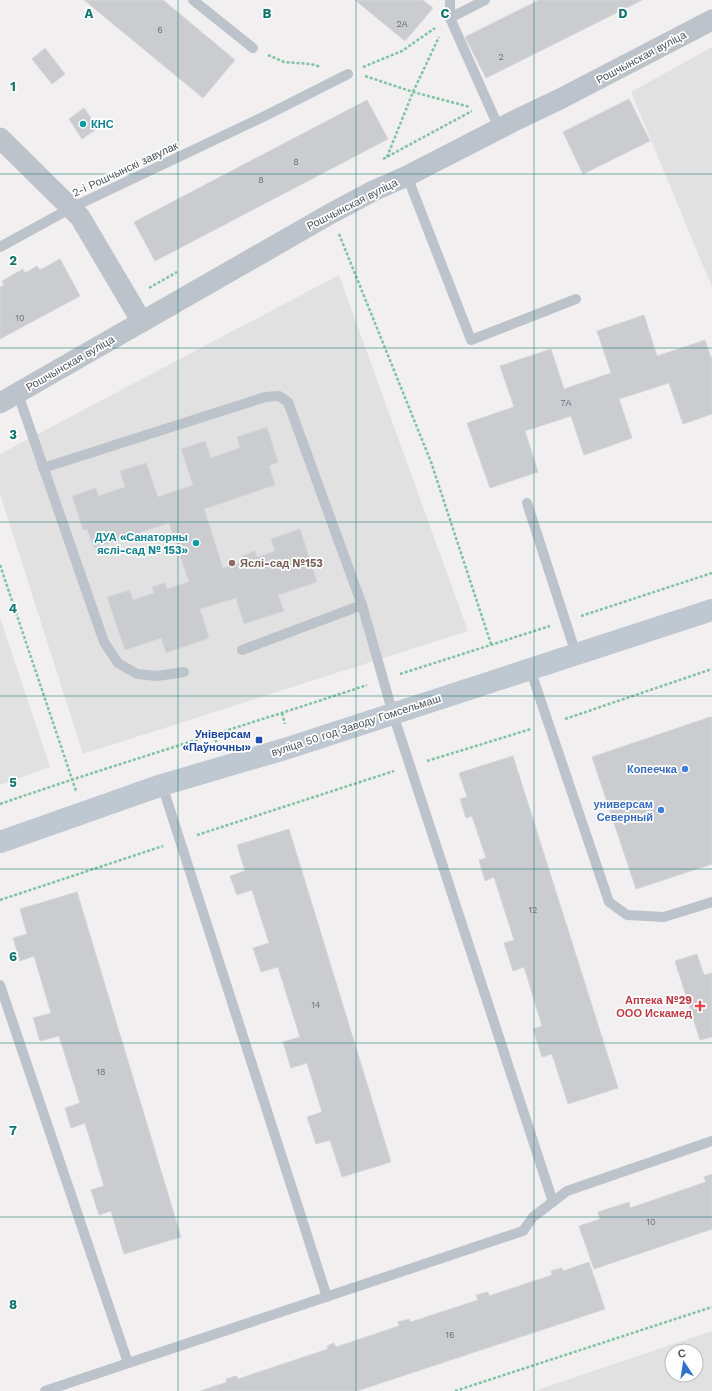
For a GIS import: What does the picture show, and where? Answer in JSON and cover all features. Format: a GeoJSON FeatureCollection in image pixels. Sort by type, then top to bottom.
{"type":"FeatureCollection","features":[{"type":"Feature","properties":{"kind":"street","name":"Рошчынская вуліца"},"geometry":{"type":"LineString","coordinates":[[9,398],[330,214],[373,191],[407,176],[495,120],[560,99],[712,20]]}},
{"type":"Feature","properties":{"kind":"street"},"geometry":{"type":"LineString","coordinates":[[0,138],[80,217],[142,322]]}},
{"type":"Feature","properties":{"kind":"street","name":"вуліца 50 год Заводу Гомсельмаш"},"geometry":{"type":"LineString","coordinates":[[0,842],[162,786],[288,748],[712,610]]}},
{"type":"Feature","properties":{"kind":"lane"},"geometry":{"type":"LineString","coordinates":[[193,0],[253,48]]}},
{"type":"Feature","properties":{"kind":"lane"},"geometry":{"type":"LineString","coordinates":[[450,0],[450,18],[495,120]]}},
{"type":"Feature","properties":{"kind":"lane"},"geometry":{"type":"LineString","coordinates":[[450,18],[484,0]]}},
{"type":"Feature","properties":{"kind":"lane","name":"2-і Рошчынскі завулак"},"geometry":{"type":"LineString","coordinates":[[0,247],[71,208],[263,117],[348,74]]}},
{"type":"Feature","properties":{"kind":"lane"},"geometry":{"type":"LineString","coordinates":[[407,176],[470,340],[576,299]]}},
{"type":"Feature","properties":{"kind":"lane"},"geometry":{"type":"LineString","coordinates":[[43,468],[265,397],[279,396],[288,402],[362,605],[393,714],[553,1202]]}},
{"type":"Feature","properties":{"kind":"lane"},"geometry":{"type":"LineString","coordinates":[[9,398],[43,468],[104,642],[118,663],[137,674],[157,676],[184,672]]}},
{"type":"Feature","properties":{"kind":"lane"},"geometry":{"type":"LineString","coordinates":[[527,503],[576,654]]}},
{"type":"Feature","properties":{"kind":"lane"},"geometry":{"type":"LineString","coordinates":[[242,650],[362,605]]}},
{"type":"Feature","properties":{"kind":"lane"},"geometry":{"type":"LineString","coordinates":[[530,669],[609,902],[628,914],[664,917],[712,902]]}},
{"type":"Feature","properties":{"kind":"lane"},"geometry":{"type":"LineString","coordinates":[[162,786],[327,1297]]}},
{"type":"Feature","properties":{"kind":"lane"},"geometry":{"type":"LineString","coordinates":[[0,985],[128,1363]]}},
{"type":"Feature","properties":{"kind":"lane"},"geometry":{"type":"LineString","coordinates":[[45,1391],[524,1231],[533,1217],[567,1191],[712,1141]]}},
{"type":"Feature","properties":{"kind":"path"},"geometry":{"type":"LineString","coordinates":[[348,74],[402,51],[450,18]]}},
{"type":"Feature","properties":{"kind":"path"},"geometry":{"type":"LineString","coordinates":[[373,191],[413,92],[440,34],[450,18]]}},
{"type":"Feature","properties":{"kind":"path"},"geometry":{"type":"LineString","coordinates":[[253,48],[284,62],[311,64],[348,74],[363,75],[495,120]]}},
{"type":"Feature","properties":{"kind":"path"},"geometry":{"type":"LineString","coordinates":[[330,214],[431,462],[491,644]]}},
{"type":"Feature","properties":{"kind":"path"},"geometry":{"type":"LineString","coordinates":[[0,565],[83,813]]}},
{"type":"Feature","properties":{"kind":"path"},"geometry":{"type":"LineString","coordinates":[[0,804],[72,779],[282,714],[491,644],[565,622],[712,573]]}},
{"type":"Feature","properties":{"kind":"path"},"geometry":{"type":"LineString","coordinates":[[0,900],[410,766],[548,724],[712,669]]}},
{"type":"Feature","properties":{"kind":"path"},"geometry":{"type":"LineString","coordinates":[[282,714],[285,725]]}},
{"type":"Feature","properties":{"kind":"path"},"geometry":{"type":"LineString","coordinates":[[455,1391],[712,1307]]}},
{"type":"Feature","properties":{"kind":"shaded area"},"geometry":{"type":"Polygon","coordinates":[[[712,47],[712,287],[631,92],[712,47]]]}},
{"type":"Feature","properties":{"kind":"shaded area","name":"Яслі-сад №153"},"geometry":{"type":"Polygon","coordinates":[[[339,275],[468,631],[83,754],[0,494],[0,454],[339,275]]]}},
{"type":"Feature","properties":{"kind":"shaded area"},"geometry":{"type":"Polygon","coordinates":[[[0,618],[50,767],[0,785],[0,618]]]}},
{"type":"Feature","properties":{"kind":"shaded area"},"geometry":{"type":"Polygon","coordinates":[[[712,1331],[712,1391],[534,1391],[664,1347],[664,1383],[704,1383],[704,1343],[676,1343],[712,1331]]]}},
{"type":"Feature","properties":{"kind":"building"},"geometry":{"type":"Polygon","coordinates":[[[84,0],[163,0],[235,60],[203,98],[84,0]]]}},
{"type":"Feature","properties":{"kind":"building"},"geometry":{"type":"Polygon","coordinates":[[[355,0],[423,0],[433,8],[405,41],[355,0]]]}},
{"type":"Feature","properties":{"kind":"building"},"geometry":{"type":"Polygon","coordinates":[[[539,0],[642,0],[486,78],[465,37],[539,0]]]}},
{"type":"Feature","properties":{"kind":"building"},"geometry":{"type":"Polygon","coordinates":[[[45,48],[65,74],[52,84],[32,59],[45,48]]]}},
{"type":"Feature","properties":{"kind":"building"},"geometry":{"type":"Polygon","coordinates":[[[629,99],[650,141],[583,174],[563,132],[629,99]]]}},
{"type":"Feature","properties":{"kind":"building"},"geometry":{"type":"Polygon","coordinates":[[[367,100],[388,139],[155,261],[134,222],[367,100]]]}},
{"type":"Feature","properties":{"kind":"building","name":"КНС"},"geometry":{"type":"Polygon","coordinates":[[[84,108],[98,128],[82,139],[69,119],[84,108]]]}},
{"type":"Feature","properties":{"kind":"building"},"geometry":{"type":"Polygon","coordinates":[[[60,259],[80,296],[0,339],[0,287],[4,285],[2,281],[23,269],[25,273],[37,266],[40,270],[60,259]]]}},
{"type":"Feature","properties":{"kind":"building"},"geometry":{"type":"Polygon","coordinates":[[[644,315],[657,356],[705,340],[712,360],[712,414],[683,424],[669,383],[619,399],[632,438],[584,455],[571,416],[525,431],[538,472],[490,488],[467,423],[514,407],[500,366],[551,349],[564,389],[611,373],[597,331],[644,315]]]}},
{"type":"Feature","properties":{"kind":"building","name":"ДУА «Санаторны яслі-сад № 153»"},"geometry":{"type":"Polygon","coordinates":[[[267,427],[278,462],[269,466],[275,485],[204,509],[223,568],[244,561],[242,556],[255,551],[257,557],[275,551],[271,539],[300,529],[317,582],[278,595],[284,611],[244,624],[236,598],[200,609],[209,638],[166,653],[161,638],[125,650],[107,597],[130,590],[133,600],[154,593],[152,587],[165,583],[167,589],[189,582],[169,523],[94,548],[87,529],[83,530],[72,496],[96,488],[98,496],[125,487],[120,471],[146,463],[158,497],[193,485],[181,449],[205,441],[211,458],[240,448],[237,437],[267,427]]]}},
{"type":"Feature","properties":{"kind":"building","name":"универсам Северный"},"geometry":{"type":"Polygon","coordinates":[[[712,717],[712,864],[636,889],[592,757],[712,717]]]}},
{"type":"Feature","properties":{"kind":"building"},"geometry":{"type":"Polygon","coordinates":[[[513,756],[618,1088],[568,1104],[552,1054],[542,1057],[533,1029],[542,1026],[524,967],[513,971],[504,943],[514,940],[494,877],[485,881],[479,860],[486,858],[472,816],[466,818],[460,799],[467,797],[459,773],[513,756]]]}},
{"type":"Feature","properties":{"kind":"building"},"geometry":{"type":"Polygon","coordinates":[[[289,829],[391,1162],[342,1177],[330,1140],[316,1144],[307,1117],[322,1112],[307,1063],[291,1068],[283,1042],[300,1037],[278,967],[261,972],[253,948],[269,943],[252,890],[237,895],[230,876],[245,871],[237,845],[289,829]]]}},
{"type":"Feature","properties":{"kind":"building"},"geometry":{"type":"Polygon","coordinates":[[[77,892],[181,1237],[124,1254],[111,1211],[99,1215],[91,1190],[104,1186],[85,1123],[71,1128],[65,1108],[80,1103],[59,1036],[40,1041],[33,1018],[51,1013],[34,956],[20,961],[13,938],[27,934],[20,909],[77,892]]]}},
{"type":"Feature","properties":{"kind":"building","name":"Аптека №29 ООО Искамед"},"geometry":{"type":"Polygon","coordinates":[[[697,954],[704,975],[712,973],[712,1037],[700,1040],[675,961],[697,954]]]}},
{"type":"Feature","properties":{"kind":"building"},"geometry":{"type":"Polygon","coordinates":[[[712,1174],[712,1229],[594,1269],[579,1226],[600,1219],[598,1212],[629,1202],[630,1208],[706,1182],[704,1177],[712,1174]]]}},
{"type":"Feature","properties":{"kind":"building"},"geometry":{"type":"Polygon","coordinates":[[[589,1262],[605,1309],[357,1391],[200,1391],[227,1382],[226,1379],[236,1376],[238,1379],[328,1349],[327,1346],[334,1343],[336,1347],[399,1326],[398,1322],[409,1319],[411,1322],[478,1300],[476,1295],[488,1292],[489,1296],[552,1275],[551,1271],[562,1268],[563,1271],[589,1262]]]}},
{"type":"Feature","properties":{"kind":"place","name":"КНС"},"geometry":{"type":"Point","coordinates":[83,124]}},
{"type":"Feature","properties":{"kind":"place","name":"ДУА «Санаторны яслі-сад № 153»"},"geometry":{"type":"Point","coordinates":[196,543]}},
{"type":"Feature","properties":{"kind":"place","name":"Яслі-сад №153"},"geometry":{"type":"Point","coordinates":[232,563]}},
{"type":"Feature","properties":{"kind":"place","name":"Універсам «Паўночны»"},"geometry":{"type":"Point","coordinates":[259,740]}},
{"type":"Feature","properties":{"kind":"place","name":"Копеечка"},"geometry":{"type":"Point","coordinates":[685,769]}},
{"type":"Feature","properties":{"kind":"place","name":"универсам Северный"},"geometry":{"type":"Point","coordinates":[661,810]}},
{"type":"Feature","properties":{"kind":"place","name":"Аптека №29 ООО Искамед"},"geometry":{"type":"Point","coordinates":[700,1006]}}]}
